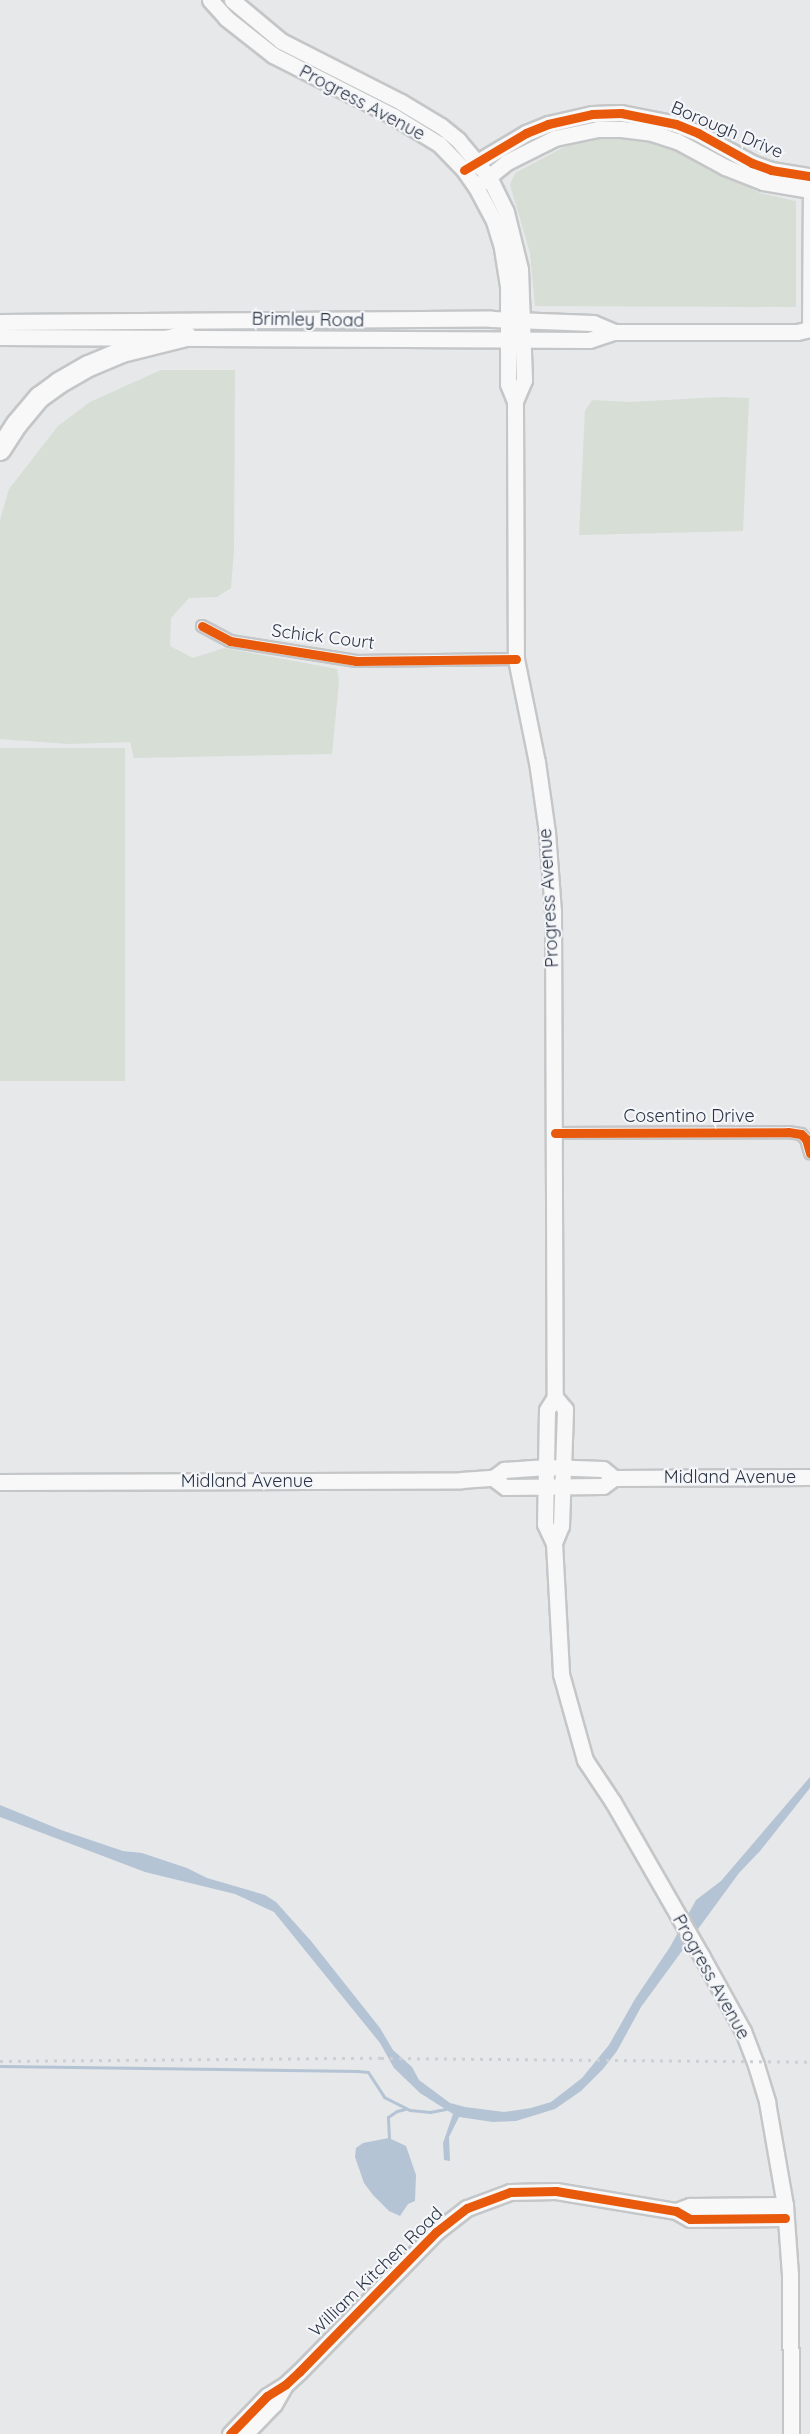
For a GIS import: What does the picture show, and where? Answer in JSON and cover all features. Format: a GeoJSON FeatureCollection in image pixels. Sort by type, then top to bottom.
{"type":"FeatureCollection","features":[{"type":"Feature","properties":{"kind":"highway"},"geometry":{"type":"LineString","coordinates":[[0,450],[17,423],[40,397],[59,383],[89,366],[122,352],[186,336]]}},
{"type":"Feature","properties":{"kind":"main road","name":"Progress Avenue"},"geometry":{"type":"LineString","coordinates":[[210,0],[226,18],[273,55],[417,129],[438,144],[464,170],[494,221],[502,248],[516,321],[525,340],[524,380],[515,401]]}},
{"type":"Feature","properties":{"kind":"main road","name":"Progress Avenue"},"geometry":{"type":"LineString","coordinates":[[232,0],[281,41],[422,113],[458,140],[489,177],[506,212],[518,250],[516,321],[509,340],[508,384],[515,401],[516,659],[537,762],[547,832],[553,912],[555,1397],[547,1410],[545,1524],[554,1543],[561,1674],[585,1760],[613,1802],[743,2031],[767,2102],[785,2212],[790,2275],[791,2434]]}},
{"type":"Feature","properties":{"kind":"main road"},"geometry":{"type":"LineString","coordinates":[[273,55],[281,41]]}},
{"type":"Feature","properties":{"kind":"main road","name":"Borough Drive"},"geometry":{"type":"LineString","coordinates":[[464,170],[526,133],[548,124],[592,114],[621,113],[676,124],[752,163],[810,183]]}},
{"type":"Feature","properties":{"kind":"main road","name":"Borough Drive"},"geometry":{"type":"LineString","coordinates":[[476,187],[507,162],[555,138],[586,131],[621,129],[652,133],[677,141],[725,167],[763,182],[810,183]]}},
{"type":"Feature","properties":{"kind":"main road","name":"Brimley Road"},"geometry":{"type":"LineString","coordinates":[[0,322],[197,319],[592,322],[614,332]]}},
{"type":"Feature","properties":{"kind":"main road"},"geometry":{"type":"LineString","coordinates":[[361,321],[361,339]]}},
{"type":"Feature","properties":{"kind":"main road","name":"Brimley Road"},"geometry":{"type":"LineString","coordinates":[[0,337],[186,336],[589,340],[614,332],[797,332],[809,329]]}},
{"type":"Feature","properties":{"kind":"main road","name":"Progress Avenue"},"geometry":{"type":"LineString","coordinates":[[554,1543],[561,1526],[565,1409],[555,1397]]}},
{"type":"Feature","properties":{"kind":"main road","name":"Midland Avenue"},"geometry":{"type":"LineString","coordinates":[[0,1482],[493,1478],[504,1470],[547,1467],[603,1469],[614,1478]]}},
{"type":"Feature","properties":{"kind":"main road","name":"Midland Avenue"},"geometry":{"type":"LineString","coordinates":[[493,1478],[505,1487],[603,1486],[614,1478],[810,1477]]}},
{"type":"Feature","properties":{"kind":"main road","name":"William Kitchen Road"},"geometry":{"type":"LineString","coordinates":[[230,2434],[267,2396],[286,2384],[436,2232],[467,2208],[510,2192],[556,2191],[676,2211],[690,2206],[785,2212]]}},
{"type":"Feature","properties":{"kind":"main road","name":"William Kitchen Road"},"geometry":{"type":"LineString","coordinates":[[245,2434],[274,2404],[286,2384]]}},
{"type":"Feature","properties":{"kind":"street"},"geometry":{"type":"LineString","coordinates":[[809,329],[810,183]]}},
{"type":"Feature","properties":{"kind":"street","name":"Schick Court"},"geometry":{"type":"LineString","coordinates":[[202,626],[230,641],[356,661],[516,659]]}},
{"type":"Feature","properties":{"kind":"street","name":"Cosentino Drive"},"geometry":{"type":"LineString","coordinates":[[555,1133],[788,1132],[801,1134],[806,1139],[810,1153]]}},
{"type":"Feature","properties":{"kind":"shaded area"},"geometry":{"type":"Polygon","coordinates":[[[591,139],[635,139],[668,145],[760,193],[796,201],[796,307],[535,306],[530,253],[510,185],[515,173],[568,145],[591,139]]]}},
{"type":"Feature","properties":{"kind":"shaded area"},"geometry":{"type":"Polygon","coordinates":[[[161,370],[235,370],[234,550],[231,588],[217,597],[189,598],[171,618],[170,646],[193,658],[224,648],[337,669],[339,682],[332,754],[134,758],[130,742],[69,744],[0,739],[0,520],[9,489],[58,426],[90,402],[161,370]]]}},
{"type":"Feature","properties":{"kind":"shaded area"},"geometry":{"type":"Polygon","coordinates":[[[721,397],[749,398],[743,531],[579,535],[585,411],[592,400],[630,402],[721,397]]]}},
{"type":"Feature","properties":{"kind":"shaded area"},"geometry":{"type":"Polygon","coordinates":[[[0,748],[125,748],[125,1081],[0,1081],[0,748]]]}},
{"type":"Feature","properties":{"kind":"water"},"geometry":{"type":"Polygon","coordinates":[[[810,1777],[810,1788],[760,1851],[739,1873],[641,2007],[617,2051],[603,2069],[581,2091],[555,2109],[516,2121],[493,2122],[459,2117],[449,2137],[450,2161],[444,2160],[443,2143],[453,2114],[420,2093],[394,2068],[380,2043],[274,1912],[235,1894],[145,1872],[0,1817],[0,1805],[61,1830],[123,1851],[142,1853],[187,1868],[207,1878],[265,1895],[276,1902],[311,1941],[380,2028],[393,2050],[412,2067],[419,2080],[450,2103],[504,2112],[551,2102],[582,2078],[609,2045],[635,1999],[670,1947],[696,1900],[721,1881],[810,1777]]]}},
{"type":"Feature","properties":{"kind":"water"},"geometry":{"type":"Polygon","coordinates":[[[389,2138],[406,2146],[416,2175],[415,2201],[408,2204],[400,2216],[389,2211],[373,2195],[364,2183],[355,2157],[356,2148],[363,2143],[389,2138]]]}},
{"type":"Feature","properties":{"kind":"waterway"},"geometry":{"type":"LineString","coordinates":[[0,2066],[358,2071],[368,2072],[384,2097],[410,2110],[430,2112],[446,2109]]}},
{"type":"Feature","properties":{"kind":"waterway"},"geometry":{"type":"LineString","coordinates":[[389,2138],[388,2117],[405,2109]]}},
{"type":"Feature","properties":{"kind":"railway"},"geometry":{"type":"LineString","coordinates":[[0,2061],[381,2058],[810,2062]]}},
{"type":"Feature","properties":{"kind":"cycle path"},"geometry":{"type":"LineString","coordinates":[[464,170],[526,133],[548,124],[592,114],[621,113],[676,124],[698,133],[752,163],[771,170],[810,176]]}},
{"type":"Feature","properties":{"kind":"cycle path"},"geometry":{"type":"LineString","coordinates":[[202,626],[230,641],[356,661],[516,659]]}},
{"type":"Feature","properties":{"kind":"cycle path"},"geometry":{"type":"LineString","coordinates":[[555,1133],[788,1132],[801,1134],[806,1139],[810,1153]]}},
{"type":"Feature","properties":{"kind":"cycle path"},"geometry":{"type":"LineString","coordinates":[[230,2434],[267,2396],[299,2372],[436,2232],[467,2208],[510,2192],[556,2191],[676,2211],[690,2219],[785,2218]]}}]}
